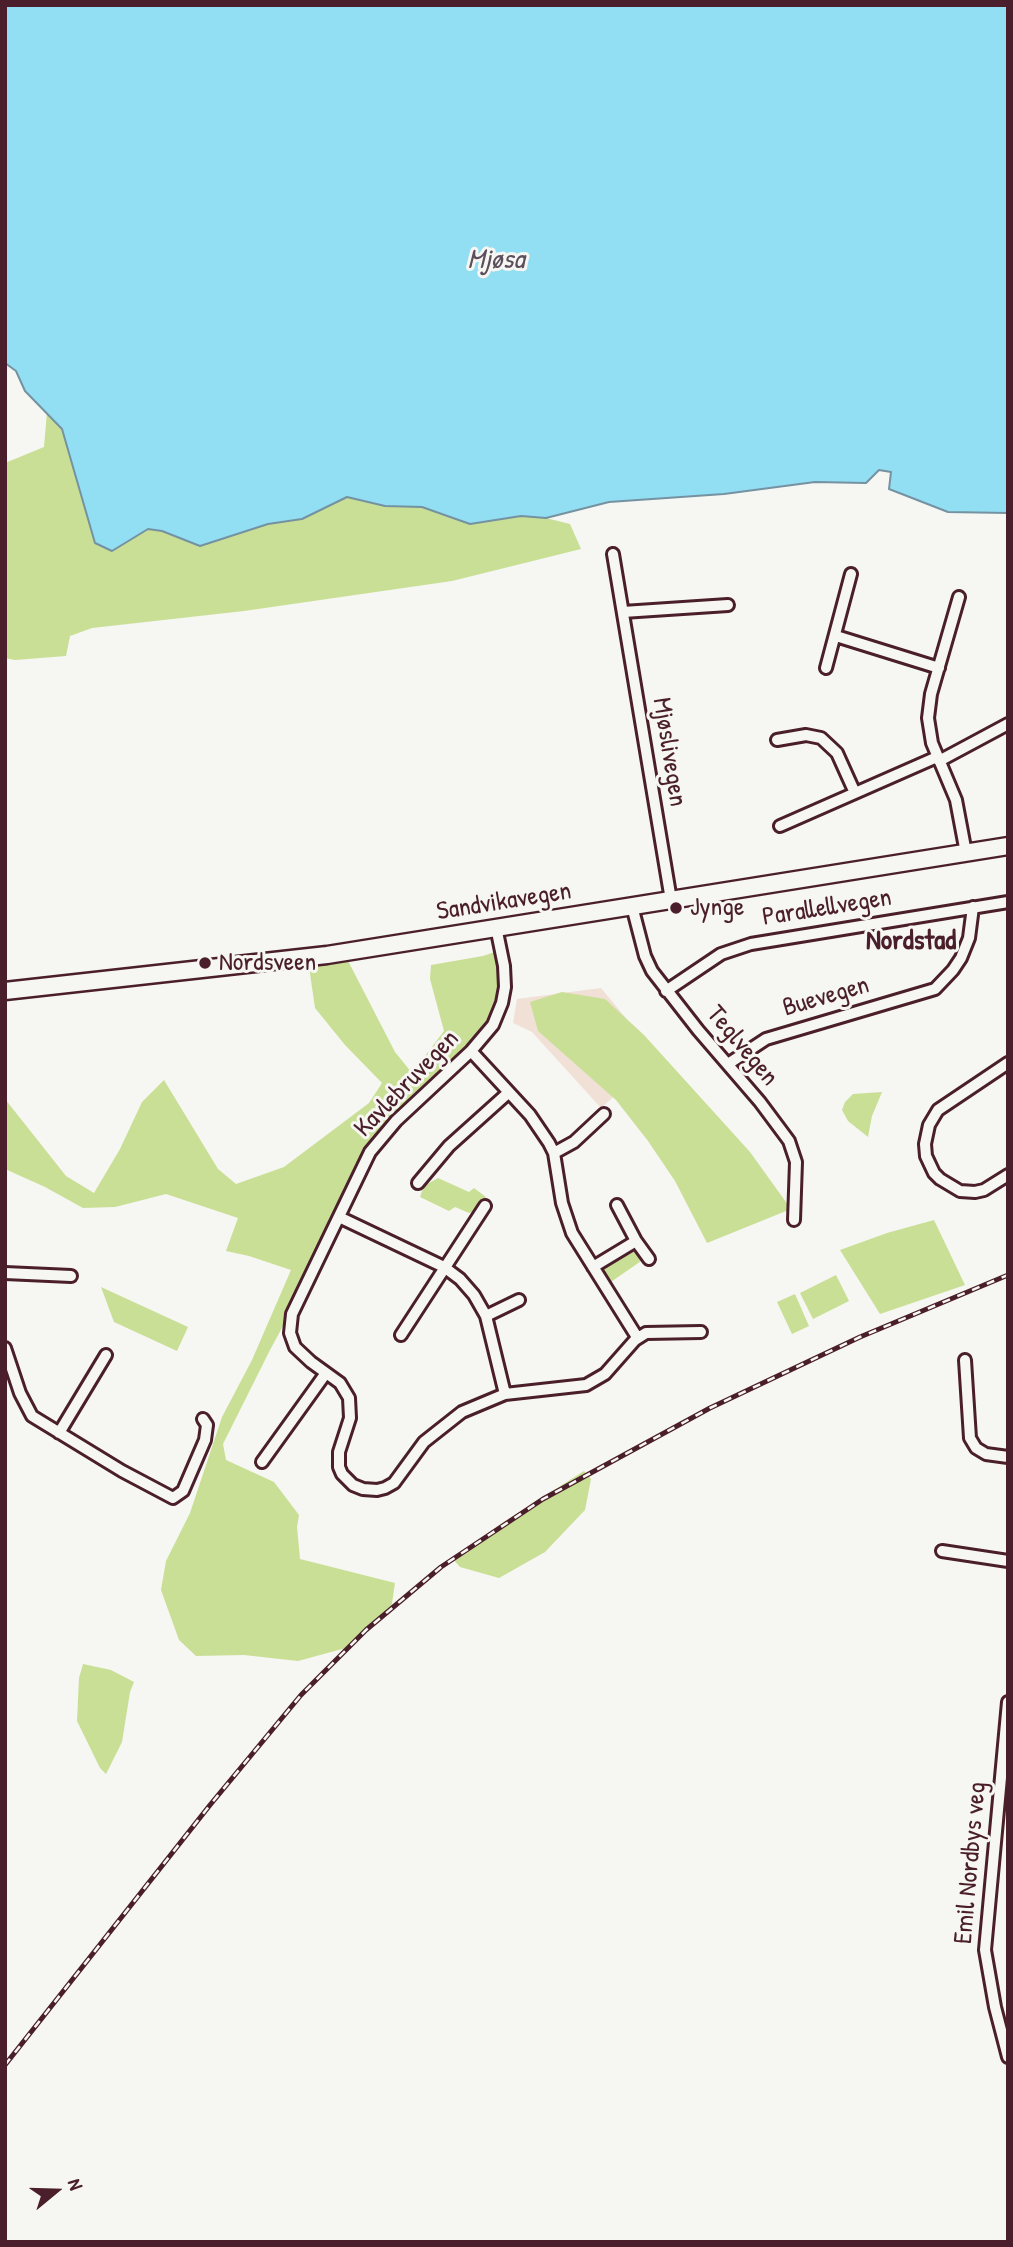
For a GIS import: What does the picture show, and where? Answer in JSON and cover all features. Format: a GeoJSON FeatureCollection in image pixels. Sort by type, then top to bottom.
{"type":"FeatureCollection","features":[{"type":"Feature","properties":{"kind":"main road","name":"Sandvikavegen"},"geometry":{"type":"LineString","coordinates":[[5,991],[327,955],[1008,846]]}},
{"type":"Feature","properties":{"kind":"street","name":"Mjøslivegen"},"geometry":{"type":"LineString","coordinates":[[613,554],[671,900]]}},
{"type":"Feature","properties":{"kind":"street"},"geometry":{"type":"LineString","coordinates":[[826,668],[851,574]]}},
{"type":"Feature","properties":{"kind":"street"},"geometry":{"type":"LineString","coordinates":[[959,597],[931,694],[928,718],[938,759],[956,800],[966,853]]}},
{"type":"Feature","properties":{"kind":"street"},"geometry":{"type":"LineString","coordinates":[[623,612],[728,605]]}},
{"type":"Feature","properties":{"kind":"street"},"geometry":{"type":"LineString","coordinates":[[836,636],[939,668]]}},
{"type":"Feature","properties":{"kind":"street"},"geometry":{"type":"LineString","coordinates":[[780,826],[938,759],[1008,724]]}},
{"type":"Feature","properties":{"kind":"street"},"geometry":{"type":"LineString","coordinates":[[777,740],[806,735],[821,738],[837,753],[855,793]]}},
{"type":"Feature","properties":{"kind":"street","name":"Parallellvegen"},"geometry":{"type":"LineString","coordinates":[[666,990],[721,954],[751,944],[1008,902]]}},
{"type":"Feature","properties":{"kind":"street","name":"Teglvegen"},"geometry":{"type":"LineString","coordinates":[[632,906],[645,956],[666,990],[779,1127],[793,1152],[796,1173],[794,1220]]}},
{"type":"Feature","properties":{"kind":"street","name":"Buevegen"},"geometry":{"type":"LineString","coordinates":[[728,1064],[766,1039],[935,989],[961,958],[972,924],[973,907]]}},
{"type":"Feature","properties":{"kind":"street","name":"Kavlebruvegen"},"geometry":{"type":"LineString","coordinates":[[496,927],[505,977],[502,1003],[493,1025],[471,1051],[411,1106],[379,1140],[362,1166],[294,1310],[290,1326],[292,1340],[300,1353],[347,1391],[351,1409],[339,1452],[339,1467],[353,1485],[371,1491],[394,1483],[424,1442],[453,1418],[505,1394],[572,1388],[594,1381],[605,1374],[637,1337]]}},
{"type":"Feature","properties":{"kind":"street"},"geometry":{"type":"LineString","coordinates":[[471,1051],[540,1128],[554,1153],[566,1220],[637,1337],[650,1332],[701,1332]]}},
{"type":"Feature","properties":{"kind":"street"},"geometry":{"type":"LineString","coordinates":[[1008,1063],[938,1110],[929,1125],[925,1144],[926,1156],[933,1172],[960,1191],[984,1190],[1008,1175]]}},
{"type":"Feature","properties":{"kind":"street"},"geometry":{"type":"LineString","coordinates":[[418,1183],[430,1173],[467,1129],[509,1093]]}},
{"type":"Feature","properties":{"kind":"street"},"geometry":{"type":"LineString","coordinates":[[554,1153],[574,1142],[604,1114]]}},
{"type":"Feature","properties":{"kind":"street"},"geometry":{"type":"LineString","coordinates":[[617,1205],[649,1259]]}},
{"type":"Feature","properties":{"kind":"street"},"geometry":{"type":"LineString","coordinates":[[401,1335],[415,1325],[444,1267],[485,1206]]}},
{"type":"Feature","properties":{"kind":"street"},"geometry":{"type":"LineString","coordinates":[[339,1217],[444,1267],[460,1279],[474,1295],[486,1316],[505,1394]]}},
{"type":"Feature","properties":{"kind":"street"},"geometry":{"type":"LineString","coordinates":[[593,1267],[636,1241]]}},
{"type":"Feature","properties":{"kind":"street"},"geometry":{"type":"LineString","coordinates":[[5,1273],[71,1276]]}},
{"type":"Feature","properties":{"kind":"street"},"geometry":{"type":"LineString","coordinates":[[486,1316],[519,1300]]}},
{"type":"Feature","properties":{"kind":"street"},"geometry":{"type":"LineString","coordinates":[[5,1348],[28,1410],[37,1420],[173,1498],[183,1491],[205,1440],[207,1425],[203,1419]]}},
{"type":"Feature","properties":{"kind":"street"},"geometry":{"type":"LineString","coordinates":[[59,1433],[106,1355]]}},
{"type":"Feature","properties":{"kind":"street"},"geometry":{"type":"LineString","coordinates":[[965,1360],[970,1438],[976,1448],[986,1454],[1008,1457]]}},
{"type":"Feature","properties":{"kind":"street"},"geometry":{"type":"LineString","coordinates":[[262,1462],[326,1373]]}},
{"type":"Feature","properties":{"kind":"street"},"geometry":{"type":"LineString","coordinates":[[942,1551],[1008,1561]]}},
{"type":"Feature","properties":{"kind":"street","name":"Emil Nordbys veg"},"geometry":{"type":"LineString","coordinates":[[1008,1702],[985,1950],[1004,2024],[1008,2057]]}},
{"type":"Feature","properties":{"kind":"shaded area"},"geometry":{"type":"Polygon","coordinates":[[[601,988],[658,1057],[601,1108],[532,1032],[513,1023],[517,999],[601,988]]]}},
{"type":"Feature","properties":{"kind":"green space"},"geometry":{"type":"Polygon","coordinates":[[[47,412],[62,429],[95,543],[112,551],[147,529],[162,531],[200,546],[268,524],[302,519],[347,497],[385,506],[422,507],[470,524],[521,516],[546,518],[570,524],[581,549],[452,581],[244,611],[92,628],[70,636],[66,656],[15,660],[5,658],[5,463],[44,447],[47,412]]]}},
{"type":"Feature","properties":{"kind":"green space"},"geometry":{"type":"Polygon","coordinates":[[[503,949],[506,993],[470,1045],[433,1083],[369,1167],[270,1350],[223,1444],[226,1460],[274,1482],[299,1515],[297,1527],[300,1559],[395,1583],[391,1610],[348,1648],[346,1653],[342,1649],[298,1661],[244,1655],[196,1656],[179,1640],[161,1590],[166,1561],[190,1513],[222,1417],[252,1360],[291,1270],[226,1251],[238,1218],[166,1194],[115,1207],[83,1208],[5,1169],[5,1099],[66,1176],[94,1193],[120,1149],[142,1102],[164,1080],[218,1169],[236,1184],[284,1167],[369,1103],[382,1083],[345,1045],[315,1008],[308,960],[346,957],[395,1052],[412,1073],[444,1031],[430,979],[431,965],[483,956],[503,949]]]}},
{"type":"Feature","properties":{"kind":"green space"},"geometry":{"type":"Polygon","coordinates":[[[562,992],[605,999],[644,1035],[750,1152],[791,1209],[707,1243],[675,1181],[616,1100],[538,1031],[530,1002],[562,992]]]}},
{"type":"Feature","properties":{"kind":"green space"},"geometry":{"type":"Polygon","coordinates":[[[882,1092],[872,1116],[868,1137],[848,1121],[842,1110],[853,1094],[882,1092]]]}},
{"type":"Feature","properties":{"kind":"green space"},"geometry":{"type":"Polygon","coordinates":[[[438,1178],[469,1192],[474,1188],[486,1197],[477,1210],[469,1213],[455,1207],[449,1211],[420,1197],[424,1186],[438,1178]]]}},
{"type":"Feature","properties":{"kind":"green space"},"geometry":{"type":"Polygon","coordinates":[[[934,1220],[965,1285],[880,1314],[840,1250],[934,1220]]]}},
{"type":"Feature","properties":{"kind":"green space"},"geometry":{"type":"Polygon","coordinates":[[[628,1251],[638,1251],[644,1259],[608,1284],[602,1267],[628,1251]]]}},
{"type":"Feature","properties":{"kind":"green space"},"geometry":{"type":"Polygon","coordinates":[[[836,1275],[849,1301],[813,1319],[800,1293],[836,1275]]]}},
{"type":"Feature","properties":{"kind":"green space"},"geometry":{"type":"Polygon","coordinates":[[[101,1287],[188,1327],[177,1351],[114,1322],[101,1287]]]}},
{"type":"Feature","properties":{"kind":"green space"},"geometry":{"type":"Polygon","coordinates":[[[795,1294],[809,1326],[792,1334],[777,1302],[795,1294]]]}},
{"type":"Feature","properties":{"kind":"green space"},"geometry":{"type":"Polygon","coordinates":[[[584,1471],[591,1479],[585,1510],[545,1552],[499,1578],[460,1567],[453,1559],[502,1523],[584,1471]]]}},
{"type":"Feature","properties":{"kind":"green space"},"geometry":{"type":"Polygon","coordinates":[[[83,1664],[111,1670],[134,1682],[122,1742],[106,1774],[100,1768],[77,1721],[79,1678],[83,1664]]]}},
{"type":"Feature","properties":{"kind":"water","name":"Mjøsa"},"geometry":{"type":"Polygon","coordinates":[[[5,5],[1008,5],[1008,513],[948,512],[889,489],[891,472],[879,470],[866,483],[815,482],[724,494],[609,502],[546,518],[521,516],[470,524],[422,507],[385,506],[347,497],[302,519],[268,524],[200,546],[162,531],[148,529],[112,551],[95,543],[62,429],[25,391],[16,371],[5,363],[5,5]]]}},
{"type":"Feature","properties":{"kind":"railway"},"geometry":{"type":"LineString","coordinates":[[5,2065],[210,1805],[301,1695],[366,1630],[441,1567],[543,1499],[710,1408],[860,1337],[1008,1275]]}},
{"type":"Feature","properties":{"kind":"place","name":"Jynge"},"geometry":{"type":"Point","coordinates":[676,908]}},
{"type":"Feature","properties":{"kind":"place","name":"Nordsveen"},"geometry":{"type":"Point","coordinates":[205,963]}},
{"type":"Feature","properties":{"kind":"district","name":"Nordstad"},"geometry":{"type":"Point","coordinates":[911,942]}}]}
